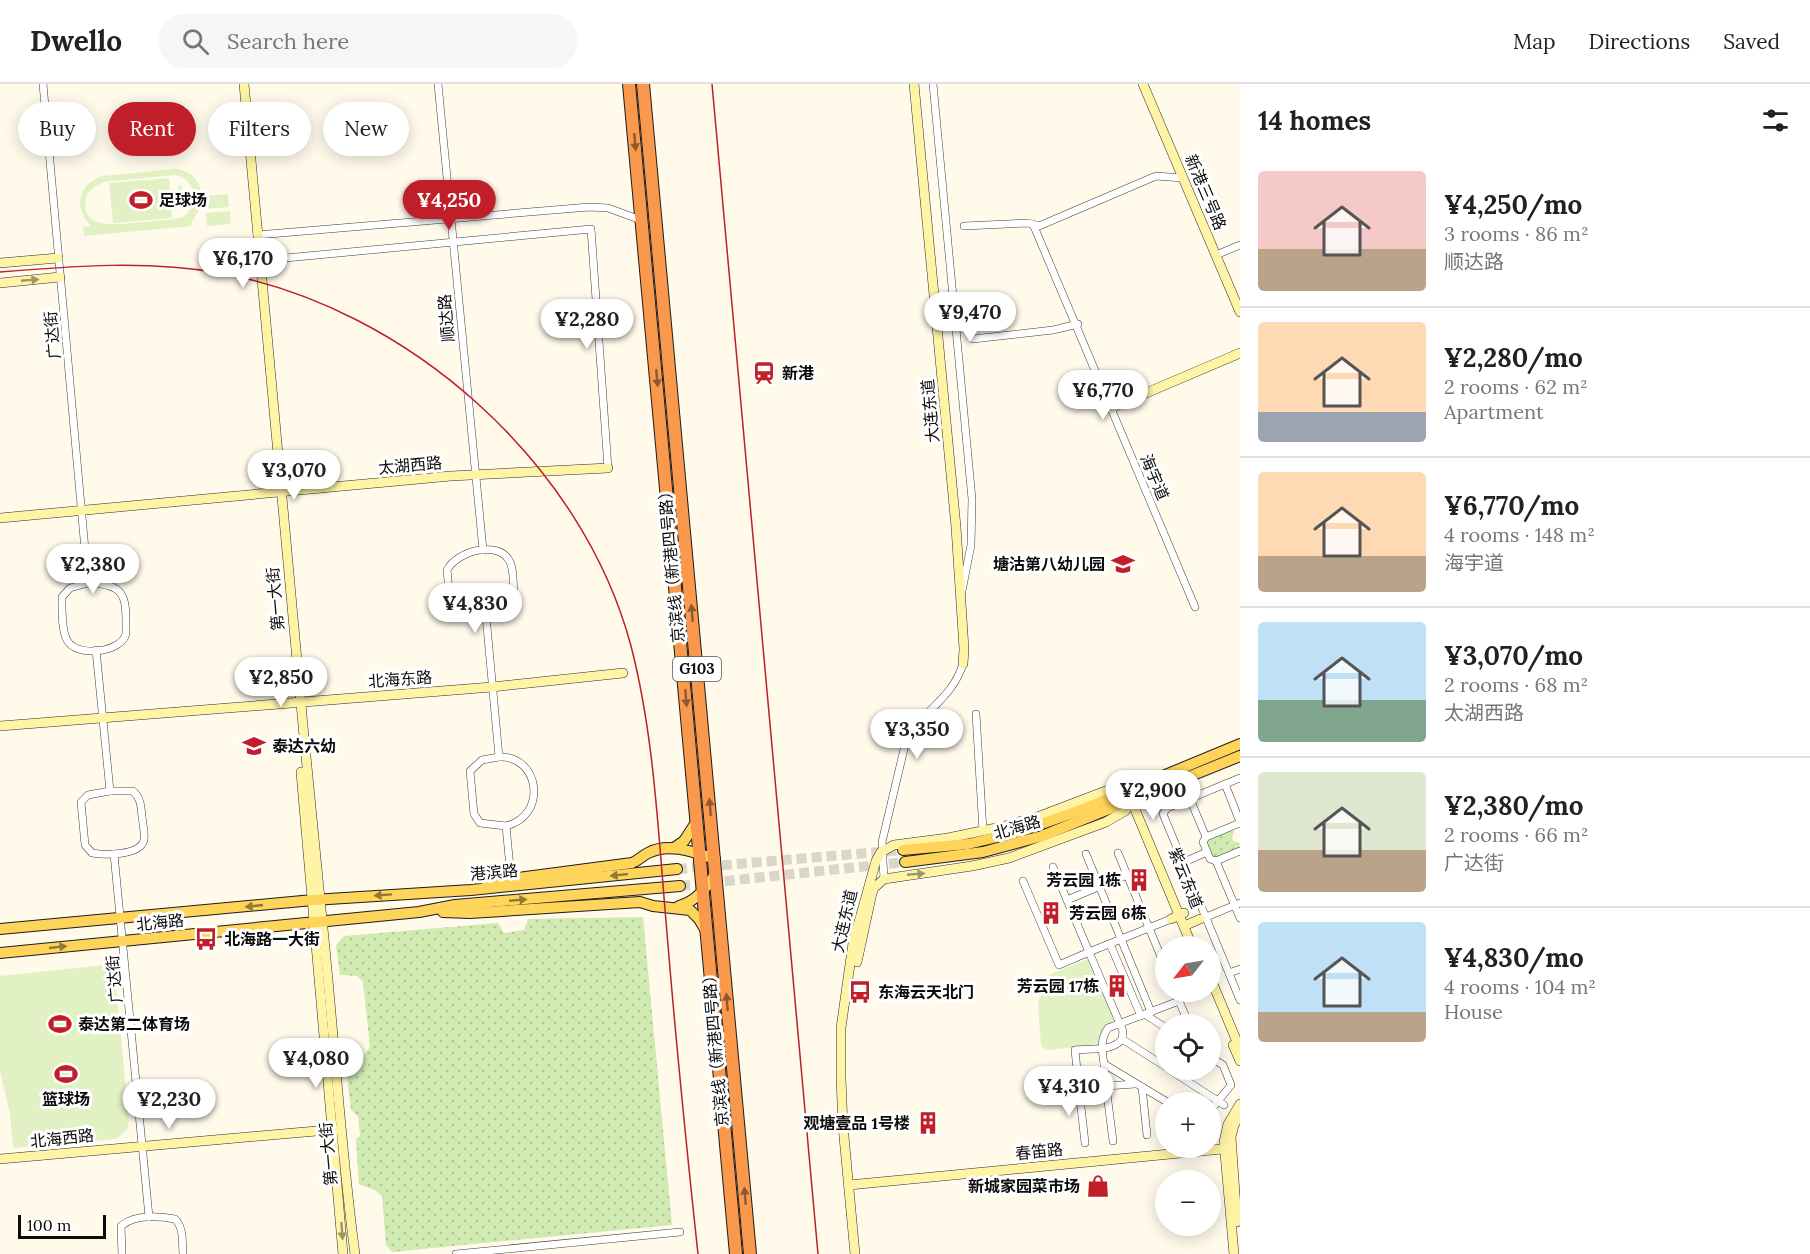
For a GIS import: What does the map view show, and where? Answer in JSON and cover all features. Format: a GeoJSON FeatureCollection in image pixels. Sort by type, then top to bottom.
{"type":"FeatureCollection","features":[{"type":"Feature","properties":{"kind":"highway","name":"京滨线（新港四号路）"},"geometry":{"type":"LineString","coordinates":[[629,84],[736,1254]]}},
{"type":"Feature","properties":{"kind":"highway","name":"京滨线（新港四号路）"},"geometry":{"type":"LineString","coordinates":[[643,84],[750,1254]]}},
{"type":"Feature","properties":{"kind":"main road","name":"第一大街"},"geometry":{"type":"LineString","coordinates":[[238,84],[257,260],[319,921],[337,1129],[343,1254]]}},
{"type":"Feature","properties":{"kind":"main road","name":"第一大街"},"geometry":{"type":"LineString","coordinates":[[244,84],[257,260]]}},
{"type":"Feature","properties":{"kind":"main road","name":"大连东道"},"geometry":{"type":"LineString","coordinates":[[914,84],[956,527],[963,664]]}},
{"type":"Feature","properties":{"kind":"main road","name":"新港三号路"},"geometry":{"type":"LineString","coordinates":[[1143,84],[1183,178],[1240,300]]}},
{"type":"Feature","properties":{"kind":"main road","name":"新港三号路"},"geometry":{"type":"LineString","coordinates":[[1150,84],[1240,312]]}},
{"type":"Feature","properties":{"kind":"main road"},"geometry":{"type":"LineString","coordinates":[[0,263],[58,258]]}},
{"type":"Feature","properties":{"kind":"main road"},"geometry":{"type":"LineString","coordinates":[[0,283],[60,277]]}},
{"type":"Feature","properties":{"kind":"main road"},"geometry":{"type":"LineString","coordinates":[[1112,409],[1240,355]]}},
{"type":"Feature","properties":{"kind":"main road","name":"太湖西路"},"geometry":{"type":"LineString","coordinates":[[0,515],[473,473],[608,466]]}},
{"type":"Feature","properties":{"kind":"main road","name":"北海东路"},"geometry":{"type":"LineString","coordinates":[[0,726],[492,687],[623,672]]}},
{"type":"Feature","properties":{"kind":"main road"},"geometry":{"type":"LineString","coordinates":[[1132,794],[1240,744]]}},
{"type":"Feature","properties":{"kind":"main road"},"geometry":{"type":"LineString","coordinates":[[884,850],[894,845],[982,831],[1040,816],[1112,789],[1132,794],[1240,756]]}},
{"type":"Feature","properties":{"kind":"main road"},"geometry":{"type":"LineString","coordinates":[[886,878],[1009,858],[1116,817],[1129,807],[1132,794]]}},
{"type":"Feature","properties":{"kind":"main road","name":"北海路"},"geometry":{"type":"LineString","coordinates":[[903,850],[948,847],[1005,836],[1132,794]]}},
{"type":"Feature","properties":{"kind":"main road","name":"北海路"},"geometry":{"type":"LineString","coordinates":[[904,862],[983,852],[1022,842],[1060,830],[1132,794]]}},
{"type":"Feature","properties":{"kind":"main road","name":"紫云东道"},"geometry":{"type":"LineString","coordinates":[[1132,794],[1178,916],[1192,936]]}},
{"type":"Feature","properties":{"kind":"main road"},"geometry":{"type":"LineString","coordinates":[[674,848],[684,841],[697,821]]}},
{"type":"Feature","properties":{"kind":"main road"},"geometry":{"type":"LineString","coordinates":[[419,892],[632,862],[640,860],[649,852],[674,848],[715,859]]}},
{"type":"Feature","properties":{"kind":"main road","name":"大连东道"},"geometry":{"type":"LineString","coordinates":[[860,1254],[841,1079],[842,1028],[857,926],[871,874],[884,850]]}},
{"type":"Feature","properties":{"kind":"main road","name":"港滨路"},"geometry":{"type":"LineString","coordinates":[[316,900],[471,890],[677,869]]}},
{"type":"Feature","properties":{"kind":"main road"},"geometry":{"type":"LineString","coordinates":[[672,907],[691,902],[704,891],[716,873]]}},
{"type":"Feature","properties":{"kind":"main road","name":"大连东道"},"geometry":{"type":"LineString","coordinates":[[855,1254],[846,1079],[849,1014],[858,952],[870,900],[874,888],[886,878]]}},
{"type":"Feature","properties":{"kind":"main road"},"geometry":{"type":"LineString","coordinates":[[419,912],[455,905],[680,886]]}},
{"type":"Feature","properties":{"kind":"main road","name":"北海路"},"geometry":{"type":"LineString","coordinates":[[0,929],[316,900]]}},
{"type":"Feature","properties":{"kind":"main road"},"geometry":{"type":"LineString","coordinates":[[419,912],[470,913],[640,902],[652,906],[690,910],[699,919],[707,934]]}},
{"type":"Feature","properties":{"kind":"main road","name":"北海路"},"geometry":{"type":"LineString","coordinates":[[0,953],[419,912]]}},
{"type":"Feature","properties":{"kind":"main road"},"geometry":{"type":"LineString","coordinates":[[1186,925],[1203,918]]}},
{"type":"Feature","properties":{"kind":"main road","name":"紫云东道"},"geometry":{"type":"LineString","coordinates":[[1186,925],[1189,936]]}},
{"type":"Feature","properties":{"kind":"main road"},"geometry":{"type":"LineString","coordinates":[[1215,1002],[1240,1061]]}},
{"type":"Feature","properties":{"kind":"main road"},"geometry":{"type":"LineString","coordinates":[[1220,1002],[1240,1049]]}},
{"type":"Feature","properties":{"kind":"main road"},"geometry":{"type":"LineString","coordinates":[[1234,1254],[1228,1124],[1240,1104]]}},
{"type":"Feature","properties":{"kind":"main road"},"geometry":{"type":"LineString","coordinates":[[1239,1254],[1228,1151],[1232,1132],[1240,1114]]}},
{"type":"Feature","properties":{"kind":"main road","name":"第一大街"},"geometry":{"type":"LineString","coordinates":[[337,1129],[355,1254]]}},
{"type":"Feature","properties":{"kind":"main road","name":"北海西路"},"geometry":{"type":"LineString","coordinates":[[0,1159],[337,1129]]}},
{"type":"Feature","properties":{"kind":"main road","name":"春笛路"},"geometry":{"type":"LineString","coordinates":[[852,1188],[1228,1151]]}},
{"type":"Feature","properties":{"kind":"street","name":"广达街"},"geometry":{"type":"LineString","coordinates":[[43,84],[88,583]]}},
{"type":"Feature","properties":{"kind":"street","name":"顺达路"},"geometry":{"type":"LineString","coordinates":[[436,84],[480,550]]}},
{"type":"Feature","properties":{"kind":"street"},"geometry":{"type":"LineString","coordinates":[[933,84],[972,509],[971,545],[960,599]]}},
{"type":"Feature","properties":{"kind":"street"},"geometry":{"type":"LineString","coordinates":[[964,226],[1028,223],[1035,225],[1059,219],[1156,176],[1183,178]]}},
{"type":"Feature","properties":{"kind":"street"},"geometry":{"type":"LineString","coordinates":[[257,236],[589,207],[608,208],[642,221]]}},
{"type":"Feature","properties":{"kind":"street","name":"海宇道"},"geometry":{"type":"LineString","coordinates":[[1035,225],[1196,607]]}},
{"type":"Feature","properties":{"kind":"street"},"geometry":{"type":"LineString","coordinates":[[257,260],[591,229],[608,466]]}},
{"type":"Feature","properties":{"kind":"street"},"geometry":{"type":"LineString","coordinates":[[1218,254],[1240,245]]}},
{"type":"Feature","properties":{"kind":"street"},"geometry":{"type":"LineString","coordinates":[[973,339],[1077,325]]}},
{"type":"Feature","properties":{"kind":"street"},"geometry":{"type":"LineString","coordinates":[[480,550],[504,555],[511,563],[513,604],[510,609],[500,615],[463,617],[456,612],[452,604],[447,570],[457,557],[480,550]]}},
{"type":"Feature","properties":{"kind":"street"},"geometry":{"type":"LineString","coordinates":[[88,583],[116,586],[123,599],[126,628],[124,639],[116,646],[96,650],[71,645],[65,633],[62,597],[70,588],[88,583]]}},
{"type":"Feature","properties":{"kind":"street"},"geometry":{"type":"LineString","coordinates":[[486,616],[499,757]]}},
{"type":"Feature","properties":{"kind":"street"},"geometry":{"type":"LineString","coordinates":[[96,650],[110,791]]}},
{"type":"Feature","properties":{"kind":"street"},"geometry":{"type":"LineString","coordinates":[[886,878],[884,850],[910,740],[919,727],[955,689],[963,674],[963,664]]}},
{"type":"Feature","properties":{"kind":"street"},"geometry":{"type":"LineString","coordinates":[[976,714],[982,831]]}},
{"type":"Feature","properties":{"kind":"street"},"geometry":{"type":"LineString","coordinates":[[499,757],[519,761],[529,772],[534,794],[534,803],[524,817],[515,824],[506,826],[480,823],[474,814],[470,771],[482,760],[499,757]]}},
{"type":"Feature","properties":{"kind":"street"},"geometry":{"type":"LineString","coordinates":[[1240,778],[1167,808],[1163,814],[1184,862],[1203,918],[1240,1000]]}},
{"type":"Feature","properties":{"kind":"street"},"geometry":{"type":"LineString","coordinates":[[1225,784],[1240,822],[1206,837],[1203,842],[1210,859],[1216,861],[1240,851]]}},
{"type":"Feature","properties":{"kind":"street"},"geometry":{"type":"LineString","coordinates":[[110,791],[133,791],[138,795],[141,806],[143,844],[136,850],[114,854],[92,853],[86,848],[81,802],[88,795],[110,791]]}},
{"type":"Feature","properties":{"kind":"street"},"geometry":{"type":"LineString","coordinates":[[1190,799],[1206,837]]}},
{"type":"Feature","properties":{"kind":"street"},"geometry":{"type":"LineString","coordinates":[[506,826],[511,878]]}},
{"type":"Feature","properties":{"kind":"street"},"geometry":{"type":"LineString","coordinates":[[1184,862],[1207,852]]}},
{"type":"Feature","properties":{"kind":"street","name":"广达街"},"geometry":{"type":"LineString","coordinates":[[114,854],[122,918],[149,1217]]}},
{"type":"Feature","properties":{"kind":"street"},"geometry":{"type":"LineString","coordinates":[[1086,854],[1121,939],[1146,1014]]}},
{"type":"Feature","properties":{"kind":"street"},"geometry":{"type":"LineString","coordinates":[[1118,854],[1155,942]]}},
{"type":"Feature","properties":{"kind":"street"},"geometry":{"type":"LineString","coordinates":[[1216,861],[1237,904],[1240,918]]}},
{"type":"Feature","properties":{"kind":"street"},"geometry":{"type":"LineString","coordinates":[[1053,867],[1123,1031],[1122,1039],[1115,1047],[1075,1050],[1085,1143]]}},
{"type":"Feature","properties":{"kind":"street"},"geometry":{"type":"LineString","coordinates":[[1067,900],[1127,875]]}},
{"type":"Feature","properties":{"kind":"street"},"geometry":{"type":"LineString","coordinates":[[1023,881],[1059,965],[1178,916]]}},
{"type":"Feature","properties":{"kind":"street"},"geometry":{"type":"LineString","coordinates":[[1203,918],[1237,904]]}},
{"type":"Feature","properties":{"kind":"street"},"geometry":{"type":"LineString","coordinates":[[1110,944],[1146,1014],[1155,1020]]}},
{"type":"Feature","properties":{"kind":"street"},"geometry":{"type":"LineString","coordinates":[[1229,973],[1240,969]]}},
{"type":"Feature","properties":{"kind":"street"},"geometry":{"type":"LineString","coordinates":[[1113,1141],[1102,1047],[1103,1035],[1108,1028],[1176,1002]]}},
{"type":"Feature","properties":{"kind":"street"},"geometry":{"type":"LineString","coordinates":[[1122,1039],[1155,1060]]}},
{"type":"Feature","properties":{"kind":"street"},"geometry":{"type":"LineString","coordinates":[[1104,1064],[1155,1095]]}},
{"type":"Feature","properties":{"kind":"street"},"geometry":{"type":"LineString","coordinates":[[1221,1064],[1231,1085],[1221,1103]]}},
{"type":"Feature","properties":{"kind":"street"},"geometry":{"type":"LineString","coordinates":[[1185,1080],[1204,1092]]}},
{"type":"Feature","properties":{"kind":"street"},"geometry":{"type":"LineString","coordinates":[[1078,1089],[1139,1085]]}},
{"type":"Feature","properties":{"kind":"street"},"geometry":{"type":"LineString","coordinates":[[1139,1085],[1147,1135]]}},
{"type":"Feature","properties":{"kind":"street"},"geometry":{"type":"LineString","coordinates":[[122,1254],[121,1226],[133,1219],[149,1217],[176,1219],[181,1230],[183,1254]]}},
{"type":"Feature","properties":{"kind":"street"},"geometry":{"type":"LineString","coordinates":[[456,1254],[543,1250],[680,1233]]}},
{"type":"Feature","properties":{"kind":"green space"},"geometry":{"type":"Polygon","coordinates":[[[181,170],[193,176],[200,187],[202,201],[200,208],[191,226],[84,236],[83,227],[91,226],[85,219],[80,204],[83,190],[95,179],[103,176],[181,170]],[[176,175],[103,182],[87,195],[85,207],[88,215],[102,223],[122,224],[183,217],[192,206],[194,194],[188,182],[176,175]]]}},
{"type":"Feature","properties":{"kind":"green space","name":"足球场"},"geometry":{"type":"Polygon","coordinates":[[[169,178],[172,218],[113,223],[109,183],[169,178]]]}},
{"type":"Feature","properties":{"kind":"green space"},"geometry":{"type":"Polygon","coordinates":[[[180,185],[190,205],[182,208],[174,206],[180,185]]]}},
{"type":"Feature","properties":{"kind":"green space"},"geometry":{"type":"Polygon","coordinates":[[[228,194],[229,207],[205,209],[204,196],[228,194]]]}},
{"type":"Feature","properties":{"kind":"green space"},"geometry":{"type":"Polygon","coordinates":[[[230,211],[231,224],[207,226],[206,213],[230,211]]]}},
{"type":"Feature","properties":{"kind":"green space"},"geometry":{"type":"Polygon","coordinates":[[[1232,828],[1233,841],[1239,843],[1240,848],[1216,858],[1212,856],[1207,843],[1208,839],[1232,828]]]}},
{"type":"Feature","properties":{"kind":"green space"},"geometry":{"type":"Polygon","coordinates":[[[643,917],[672,1225],[392,1252],[386,1245],[382,1196],[375,1190],[359,1184],[356,1139],[360,1136],[358,1116],[351,1110],[345,1060],[361,1059],[370,1047],[363,982],[357,976],[340,975],[336,945],[344,936],[498,923],[504,933],[524,930],[528,919],[643,917]]]}},
{"type":"Feature","properties":{"kind":"green space"},"geometry":{"type":"Polygon","coordinates":[[[1088,959],[1114,1020],[1103,1031],[1098,1045],[1047,1050],[1041,1046],[1038,1003],[1049,975],[1088,959]]]}},
{"type":"Feature","properties":{"kind":"green space","name":"泰达第二体育场"},"geometry":{"type":"Polygon","coordinates":[[[114,964],[129,1122],[127,1130],[116,1139],[13,1148],[10,1114],[0,1071],[0,976],[114,964]]]}},
{"type":"Feature","properties":{"kind":"tunnel"},"geometry":{"type":"LineString","coordinates":[[677,869],[903,850]]}},
{"type":"Feature","properties":{"kind":"tunnel"},"geometry":{"type":"LineString","coordinates":[[680,886],[905,862]]}},
{"type":"Feature","properties":{"kind":"railway"},"geometry":{"type":"LineString","coordinates":[[712,84],[818,1254]]}},
{"type":"Feature","properties":{"kind":"railway"},"geometry":{"type":"LineString","coordinates":[[0,272],[82,266],[138,265],[220,273],[289,291],[356,320],[419,357],[477,403],[529,456],[572,515],[607,579],[631,646],[645,714],[654,783],[698,1254]]}},
{"type":"Feature","properties":{"kind":"place","name":"足球场"},"geometry":{"type":"Point","coordinates":[141,200]}},
{"type":"Feature","properties":{"kind":"place","name":"新港"},"geometry":{"type":"Point","coordinates":[764,373]}},
{"type":"Feature","properties":{"kind":"place","name":"塘沽第八幼儿园"},"geometry":{"type":"Point","coordinates":[1123,564]}},
{"type":"Feature","properties":{"kind":"place","name":"泰达六幼"},"geometry":{"type":"Point","coordinates":[254,746]}},
{"type":"Feature","properties":{"kind":"place","name":"芳云园 1栋"},"geometry":{"type":"Point","coordinates":[1139,880]}},
{"type":"Feature","properties":{"kind":"place","name":"芳云园 6栋"},"geometry":{"type":"Point","coordinates":[1051,913]}},
{"type":"Feature","properties":{"kind":"place","name":"北海路一大街"},"geometry":{"type":"Point","coordinates":[206,939]}},
{"type":"Feature","properties":{"kind":"place","name":"芳云园 17栋"},"geometry":{"type":"Point","coordinates":[1117,986]}},
{"type":"Feature","properties":{"kind":"place","name":"东海云天北门"},"geometry":{"type":"Point","coordinates":[860,992]}},
{"type":"Feature","properties":{"kind":"place","name":"泰达第二体育场"},"geometry":{"type":"Point","coordinates":[60,1024]}},
{"type":"Feature","properties":{"kind":"place","name":"篮球场"},"geometry":{"type":"Point","coordinates":[66,1074]}},
{"type":"Feature","properties":{"kind":"place","name":"观塘壹品 1号楼"},"geometry":{"type":"Point","coordinates":[928,1123]}},
{"type":"Feature","properties":{"kind":"place","name":"新城家园菜市场"},"geometry":{"type":"Point","coordinates":[1098,1186]}}]}
